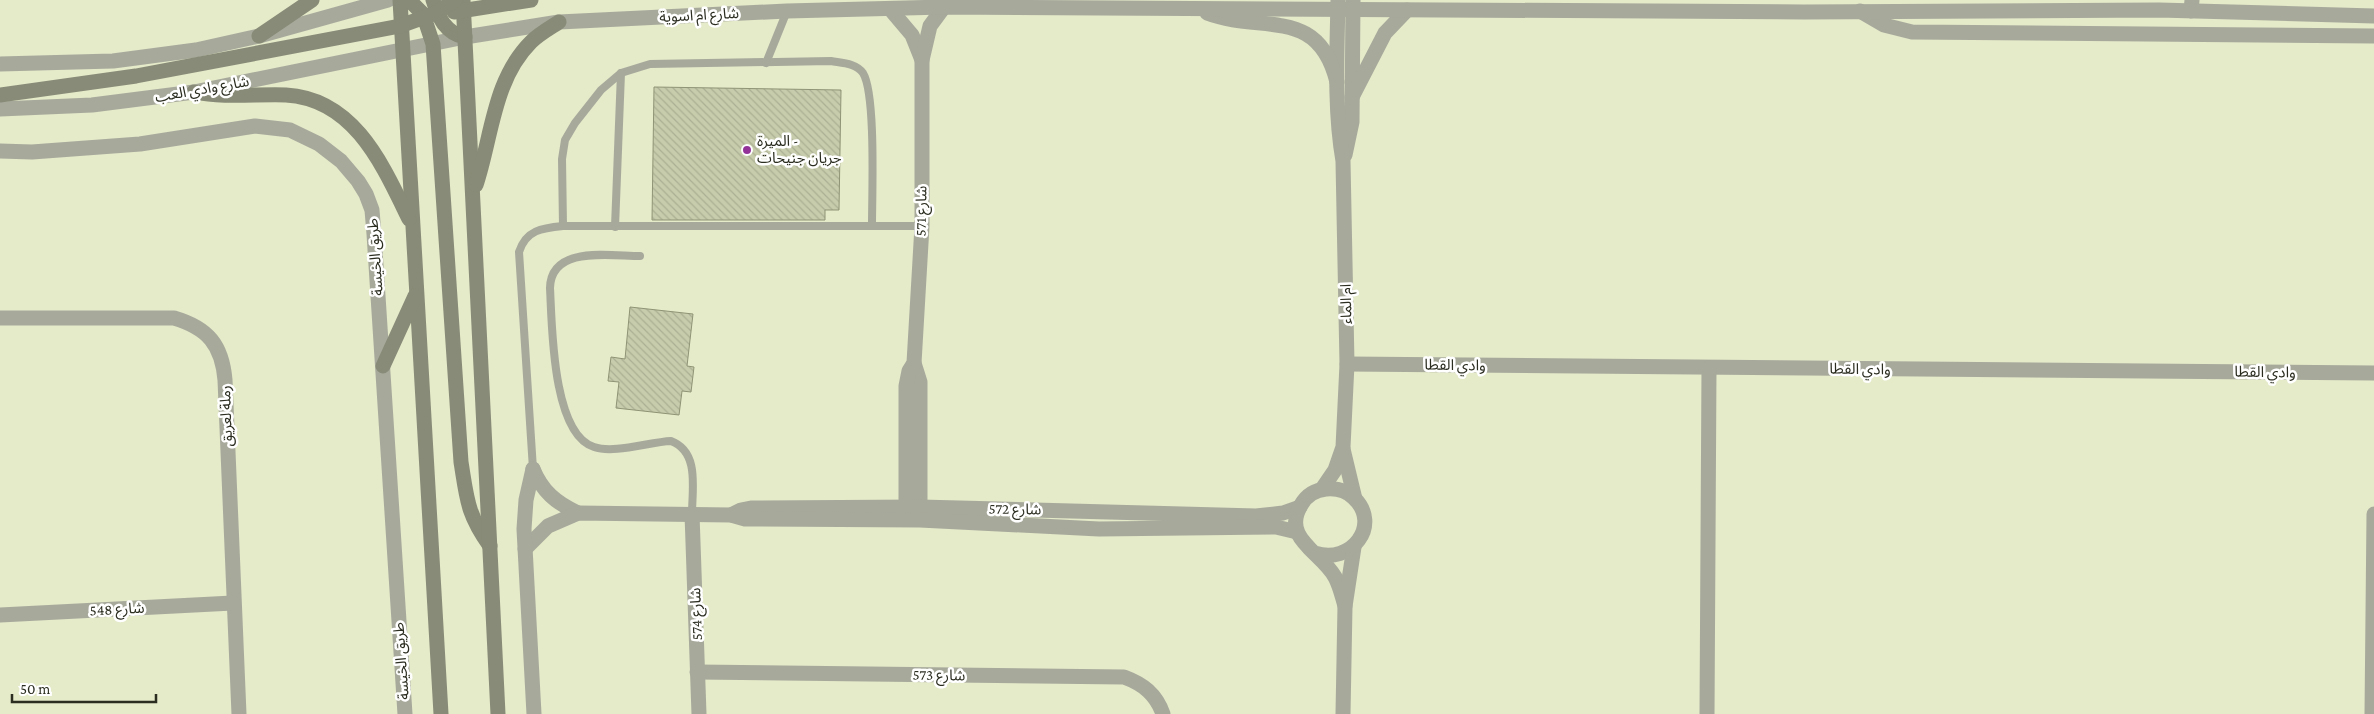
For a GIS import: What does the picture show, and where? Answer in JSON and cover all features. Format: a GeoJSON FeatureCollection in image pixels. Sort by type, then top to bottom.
{"type":"FeatureCollection","features":[{"type":"Feature","properties":{"kind":"main road"},"geometry":{"type":"LineString","coordinates":[[259,36],[312,0]]}},
{"type":"Feature","properties":{"kind":"main road"},"geometry":{"type":"LineString","coordinates":[[400,0],[401,51],[441,714]]}},
{"type":"Feature","properties":{"kind":"main road"},"geometry":{"type":"LineString","coordinates":[[409,0],[432,13],[450,30],[465,37]]}},
{"type":"Feature","properties":{"kind":"main road"},"geometry":{"type":"LineString","coordinates":[[0,94],[136,76],[400,26],[461,3],[531,0]]}},
{"type":"Feature","properties":{"kind":"main road"},"geometry":{"type":"LineString","coordinates":[[461,3],[465,37],[474,194],[498,714]]}},
{"type":"Feature","properties":{"kind":"main road"},"geometry":{"type":"LineString","coordinates":[[432,13],[461,462],[468,505],[476,524],[490,546]]}},
{"type":"Feature","properties":{"kind":"main road"},"geometry":{"type":"LineString","coordinates":[[401,51],[405,37],[432,13]]}},
{"type":"Feature","properties":{"kind":"main road"},"geometry":{"type":"LineString","coordinates":[[474,194],[484,163],[497,102],[510,71],[531,42],[559,22]]}},
{"type":"Feature","properties":{"kind":"main road"},"geometry":{"type":"LineString","coordinates":[[194,92],[230,96],[287,95],[312,100],[331,109],[360,132],[369,144],[383,166],[412,225]]}},
{"type":"Feature","properties":{"kind":"main road"},"geometry":{"type":"LineString","coordinates":[[382,366],[416,295]]}},
{"type":"Feature","properties":{"kind":"street"},"geometry":{"type":"LineString","coordinates":[[0,64],[114,61],[196,50],[259,36],[388,0]]}},
{"type":"Feature","properties":{"kind":"street","name":"ام الماء"},"geometry":{"type":"LineString","coordinates":[[1338,5],[1337,82],[1339,135],[1343,161],[1347,364],[1343,447],[1355,499]]}},
{"type":"Feature","properties":{"kind":"street","name":"شارع ام اسوية"},"geometry":{"type":"LineString","coordinates":[[433,44],[559,22],[787,11],[944,6],[1194,8],[1353,5],[1407,10],[1860,11],[2191,5],[2374,16]]}},
{"type":"Feature","properties":{"kind":"street","name":"ام الماء"},"geometry":{"type":"LineString","coordinates":[[1343,161],[1351,132],[1353,5]]}},
{"type":"Feature","properties":{"kind":"street","name":"شارع 571"},"geometry":{"type":"LineString","coordinates":[[913,514],[920,382],[914,363],[922,226],[922,60],[930,26],[944,6]]}},
{"type":"Feature","properties":{"kind":"street"},"geometry":{"type":"LineString","coordinates":[[1194,8],[1228,20],[1276,23],[1301,31],[1321,47],[1334,69],[1337,82]]}},
{"type":"Feature","properties":{"kind":"street","name":"شارع 571"},"geometry":{"type":"LineString","coordinates":[[890,9],[912,36],[922,60]]}},
{"type":"Feature","properties":{"kind":"street"},"geometry":{"type":"LineString","coordinates":[[1352,97],[1385,33],[1407,10]]}},
{"type":"Feature","properties":{"kind":"street"},"geometry":{"type":"LineString","coordinates":[[1860,11],[1884,25],[1912,32],[2374,36]]}},
{"type":"Feature","properties":{"kind":"street","name":"شارع وادي العب"},"geometry":{"type":"LineString","coordinates":[[0,109],[92,105],[194,92],[433,44]]}},
{"type":"Feature","properties":{"kind":"street","name":"طريق الخيسة"},"geometry":{"type":"LineString","coordinates":[[0,151],[32,152],[140,144],[256,126],[290,130],[319,144],[341,161],[358,181],[366,194],[372,210],[405,714]]}},
{"type":"Feature","properties":{"kind":"street","name":"رملة لعريق"},"geometry":{"type":"LineString","coordinates":[[0,318],[174,318],[191,323],[205,332],[217,346],[223,363],[225,380],[239,714]]}},
{"type":"Feature","properties":{"kind":"street","name":"وادي القطا"},"geometry":{"type":"LineString","coordinates":[[1347,364],[2374,374]]}},
{"type":"Feature","properties":{"kind":"street"},"geometry":{"type":"LineString","coordinates":[[1707,714],[1709,368]]}},
{"type":"Feature","properties":{"kind":"street","name":"ام الماء"},"geometry":{"type":"LineString","coordinates":[[1322,489],[1335,470],[1343,447]]}},
{"type":"Feature","properties":{"kind":"street"},"geometry":{"type":"LineString","coordinates":[[533,468],[526,500],[525,549],[534,714]]}},
{"type":"Feature","properties":{"kind":"street","name":"شارع 572"},"geometry":{"type":"LineString","coordinates":[[533,468],[538,481],[555,500],[578,512]]}},
{"type":"Feature","properties":{"kind":"street"},"geometry":{"type":"LineString","coordinates":[[1343,714],[1345,606],[1354,547],[1364,529],[1364,518],[1355,499],[1345,492],[1334,488],[1322,489],[1309,496],[1300,507],[1296,519],[1297,532],[1301,540],[1315,553],[1335,577],[1345,606]]}},
{"type":"Feature","properties":{"kind":"street","name":"شارع 572"},"geometry":{"type":"LineString","coordinates":[[525,549],[548,526],[578,512],[731,515],[741,510],[752,508],[913,514],[1256,516],[1283,513],[1300,507]]}},
{"type":"Feature","properties":{"kind":"street","name":"شارع 574"},"geometry":{"type":"LineString","coordinates":[[692,514],[699,714]]}},
{"type":"Feature","properties":{"kind":"street","name":"شارع 572"},"geometry":{"type":"LineString","coordinates":[[913,514],[1098,529],[1276,526],[1297,532]]}},
{"type":"Feature","properties":{"kind":"street"},"geometry":{"type":"LineString","coordinates":[[2372,714],[2374,514]]}},
{"type":"Feature","properties":{"kind":"street"},"geometry":{"type":"LineString","coordinates":[[1315,553],[1335,556],[1354,547]]}},
{"type":"Feature","properties":{"kind":"street","name":"شارع 548"},"geometry":{"type":"LineString","coordinates":[[0,615],[233,603]]}},
{"type":"Feature","properties":{"kind":"street","name":"شارع 573"},"geometry":{"type":"LineString","coordinates":[[698,672],[1124,677],[1138,682],[1150,692],[1159,704],[1163,714]]}},
{"type":"Feature","properties":{"kind":"lane"},"geometry":{"type":"LineString","coordinates":[[766,63],[787,11]]}},
{"type":"Feature","properties":{"kind":"lane"},"geometry":{"type":"LineString","coordinates":[[563,226],[562,159],[565,140],[575,123],[601,90],[621,73],[650,64],[831,61],[851,64],[862,73],[871,97],[872,224]]}},
{"type":"Feature","properties":{"kind":"lane"},"geometry":{"type":"LineString","coordinates":[[615,227],[621,73]]}},
{"type":"Feature","properties":{"kind":"lane"},"geometry":{"type":"LineString","coordinates":[[533,468],[519,252],[522,242],[537,229],[563,226],[872,224],[922,226]]}},
{"type":"Feature","properties":{"kind":"lane"},"geometry":{"type":"LineString","coordinates":[[640,256],[570,258],[557,266],[553,272],[550,288],[556,380],[576,433],[588,444],[603,449],[671,441],[686,450],[691,458],[692,514]]}},
{"type":"Feature","properties":{"kind":"building","name":"الميرة - جريان جنيحات"},"geometry":{"type":"Polygon","coordinates":[[[654,87],[841,90],[839,210],[825,210],[825,220],[652,220],[654,87]]]}},
{"type":"Feature","properties":{"kind":"building"},"geometry":{"type":"Polygon","coordinates":[[[630,307],[693,314],[687,366],[694,367],[691,392],[682,391],[679,415],[616,408],[619,382],[608,381],[611,357],[625,359],[630,307]]]}},
{"type":"Feature","properties":{"kind":"place","name":"الميرة - جريان جنيحات"},"geometry":{"type":"Point","coordinates":[747,150]}}]}
